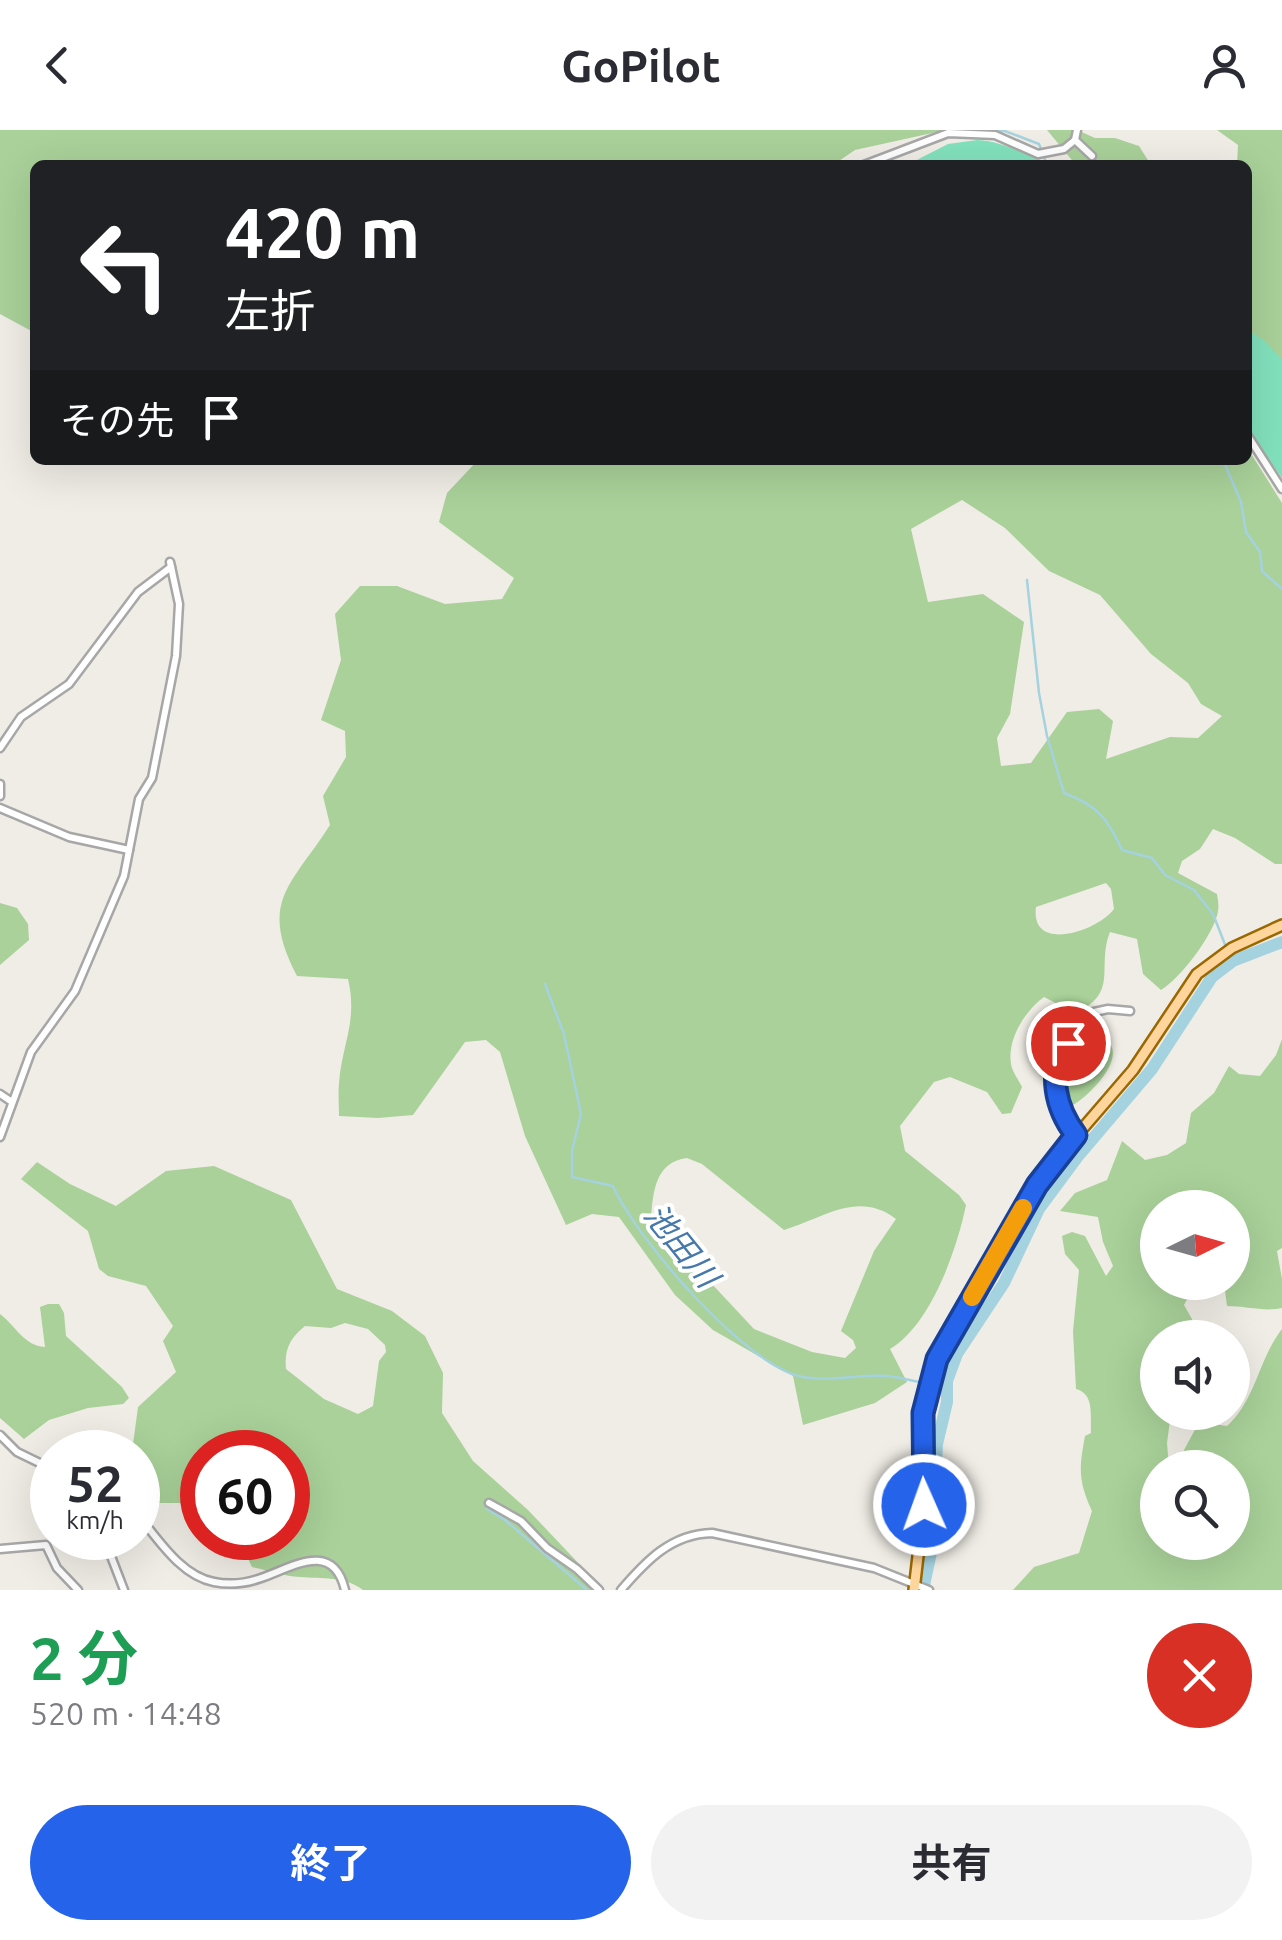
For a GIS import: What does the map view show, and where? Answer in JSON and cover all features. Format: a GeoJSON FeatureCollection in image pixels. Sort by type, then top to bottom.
{"type":"FeatureCollection","features":[{"type":"Feature","properties":{"kind":"main road"},"geometry":{"type":"LineString","coordinates":[[920,1587],[923,1413],[937,1359],[1037,1185],[1133,1070],[1197,974],[1232,948],[1282,925]]}},
{"type":"Feature","properties":{"kind":"street"},"geometry":{"type":"LineString","coordinates":[[1076,140],[1077,130]]}},
{"type":"Feature","properties":{"kind":"street"},"geometry":{"type":"LineString","coordinates":[[878,160],[948,134],[995,135],[1038,154],[1064,148],[1076,140]]}},
{"type":"Feature","properties":{"kind":"street"},"geometry":{"type":"LineString","coordinates":[[1076,140],[1092,156]]}},
{"type":"Feature","properties":{"kind":"street"},"geometry":{"type":"LineString","coordinates":[[1252,442],[1282,489]]}},
{"type":"Feature","properties":{"kind":"street"},"geometry":{"type":"LineString","coordinates":[[0,748],[21,717],[69,684],[138,592],[171,564],[179,604],[176,656],[152,778],[138,799],[117,898],[75,991],[40,1036],[0,1138]]}},
{"type":"Feature","properties":{"kind":"street"},"geometry":{"type":"LineString","coordinates":[[0,784],[0,796]]}},
{"type":"Feature","properties":{"kind":"street"},"geometry":{"type":"LineString","coordinates":[[0,808],[68,837],[129,850]]}},
{"type":"Feature","properties":{"kind":"street"},"geometry":{"type":"LineString","coordinates":[[1076,1135],[1061,1115],[1058,1055],[1094,1012],[1130,1011]]}},
{"type":"Feature","properties":{"kind":"street"},"geometry":{"type":"LineString","coordinates":[[0,1094],[12,1102]]}},
{"type":"Feature","properties":{"kind":"street"},"geometry":{"type":"LineString","coordinates":[[0,1435],[30,1458]]}},
{"type":"Feature","properties":{"kind":"street"},"geometry":{"type":"LineString","coordinates":[[489,1504],[522,1521],[547,1548],[598,1590]]}},
{"type":"Feature","properties":{"kind":"street"},"geometry":{"type":"LineString","coordinates":[[620,1590],[661,1549],[695,1534],[712,1533],[832,1557],[874,1568],[920,1587]]}},
{"type":"Feature","properties":{"kind":"street"},"geometry":{"type":"LineString","coordinates":[[160,1541],[176,1560],[201,1578],[214,1582],[248,1582],[304,1560],[315,1560],[339,1573],[345,1590]]}},
{"type":"Feature","properties":{"kind":"street"},"geometry":{"type":"LineString","coordinates":[[0,1549],[46,1545],[57,1568],[78,1590]]}},
{"type":"Feature","properties":{"kind":"street"},"geometry":{"type":"LineString","coordinates":[[112,1560],[124,1590]]}},
{"type":"Feature","properties":{"kind":"green space"},"geometry":{"type":"Polygon","coordinates":[[[0,130],[946,130],[855,150],[840,160],[30,160],[30,330],[0,314],[0,130]]]}},
{"type":"Feature","properties":{"kind":"green space"},"geometry":{"type":"Polygon","coordinates":[[[1047,130],[1077,130],[1095,138],[1115,138],[1139,146],[1148,160],[1072,160],[1047,130]]]}},
{"type":"Feature","properties":{"kind":"green space"},"geometry":{"type":"Polygon","coordinates":[[[1217,130],[1282,130],[1282,367],[1252,339],[1252,160],[1237,160],[1238,145],[1217,130]]]}},
{"type":"Feature","properties":{"kind":"green space"},"geometry":{"type":"Polygon","coordinates":[[[987,141],[1042,160],[917,160],[948,144],[987,141]]]}},
{"type":"Feature","properties":{"kind":"green space"},"geometry":{"type":"Polygon","coordinates":[[[1252,333],[1282,360],[1282,478],[1252,436],[1252,333]]]}},
{"type":"Feature","properties":{"kind":"green space"},"geometry":{"type":"Polygon","coordinates":[[[1252,455],[1282,503],[1282,864],[1275,864],[1213,829],[1200,849],[1182,861],[1178,873],[1217,894],[1218,911],[1204,943],[1178,976],[1161,990],[1143,974],[1137,939],[1110,932],[1102,988],[1097,997],[1075,1013],[1044,997],[1019,1026],[1010,1055],[1022,1087],[1011,1113],[1002,1114],[987,1092],[950,1077],[934,1082],[900,1126],[905,1151],[966,1205],[949,1264],[930,1304],[905,1338],[890,1349],[907,1382],[875,1403],[803,1425],[793,1376],[713,1330],[675,1295],[619,1217],[592,1214],[566,1225],[525,1136],[500,1052],[486,1040],[465,1042],[413,1115],[339,1116],[339,1083],[351,1007],[348,979],[297,976],[280,929],[280,911],[292,880],[330,825],[323,796],[346,757],[345,731],[321,720],[341,660],[335,614],[360,586],[397,586],[445,604],[502,599],[514,578],[439,522],[447,493],[473,465],[1252,465],[1252,455]],[[962,500],[911,529],[928,602],[983,594],[1024,622],[1010,714],[997,738],[1001,766],[1031,763],[1067,712],[1099,709],[1113,721],[1106,759],[1170,737],[1198,738],[1222,716],[1201,704],[1188,683],[1151,654],[1100,595],[1049,571],[1005,528],[962,500]],[[1106,883],[1036,907],[1037,921],[1043,930],[1054,934],[1094,925],[1114,909],[1111,889],[1106,883]],[[687,1158],[668,1165],[662,1172],[651,1219],[754,1329],[812,1352],[845,1358],[856,1348],[853,1340],[841,1331],[874,1251],[896,1219],[868,1207],[854,1207],[784,1230],[702,1164],[687,1158]]]}},
{"type":"Feature","properties":{"kind":"green space"},"geometry":{"type":"Polygon","coordinates":[[[0,903],[17,908],[28,924],[29,940],[0,965],[0,903]]]}},
{"type":"Feature","properties":{"kind":"green space"},"geometry":{"type":"Polygon","coordinates":[[[1094,1035],[1107,1041],[1112,1059],[1100,1081],[1073,1105],[1065,1085],[1066,1063],[1076,1045],[1094,1035]]]}},
{"type":"Feature","properties":{"kind":"green space"},"geometry":{"type":"Polygon","coordinates":[[[1282,1039],[1282,1248],[1277,1251],[1282,1308],[1227,1306],[1226,1300],[1250,1300],[1250,1190],[1140,1190],[1140,1300],[1187,1300],[1184,1305],[1192,1320],[1140,1320],[1140,1430],[1169,1430],[1168,1450],[1140,1450],[1140,1560],[1250,1560],[1250,1450],[1184,1450],[1195,1430],[1250,1430],[1250,1394],[1282,1329],[1282,1590],[1013,1590],[1034,1567],[1079,1553],[1092,1511],[1081,1474],[1085,1436],[1091,1433],[1090,1406],[1086,1396],[1076,1389],[1073,1331],[1079,1270],[1065,1254],[1062,1236],[1072,1232],[1085,1236],[1106,1276],[1113,1266],[1098,1217],[1060,1211],[1075,1193],[1107,1180],[1122,1141],[1145,1160],[1167,1155],[1186,1143],[1191,1113],[1214,1093],[1229,1066],[1239,1074],[1260,1076],[1276,1055],[1282,1039]]]}},
{"type":"Feature","properties":{"kind":"green space"},"geometry":{"type":"Polygon","coordinates":[[[37,1162],[70,1184],[116,1206],[166,1171],[214,1166],[291,1200],[337,1289],[392,1311],[425,1336],[443,1373],[442,1413],[473,1461],[528,1510],[604,1590],[363,1590],[341,1580],[252,1567],[249,1560],[310,1560],[310,1430],[180,1430],[180,1503],[160,1503],[160,1430],[135,1430],[138,1407],[176,1372],[163,1341],[173,1326],[146,1286],[108,1276],[99,1269],[88,1231],[21,1179],[37,1162]],[[345,1323],[331,1328],[305,1326],[289,1345],[286,1369],[324,1399],[358,1414],[373,1406],[385,1345],[368,1329],[345,1323]]]}},
{"type":"Feature","properties":{"kind":"green space"},"geometry":{"type":"Polygon","coordinates":[[[59,1304],[66,1336],[129,1398],[123,1404],[88,1408],[49,1420],[30,1430],[24,1439],[0,1418],[0,1314],[25,1339],[45,1347],[40,1307],[59,1304]]]}},
{"type":"Feature","properties":{"kind":"waterway"},"geometry":{"type":"LineString","coordinates":[[991,130],[1039,144],[1045,160]]}},
{"type":"Feature","properties":{"kind":"waterway"},"geometry":{"type":"LineString","coordinates":[[1225,465],[1241,502],[1246,532],[1260,552],[1262,571],[1282,589]]}},
{"type":"Feature","properties":{"kind":"waterway"},"geometry":{"type":"LineString","coordinates":[[1027,580],[1039,693],[1064,793],[1100,814],[1122,850],[1152,858],[1165,875],[1194,890],[1213,914],[1226,947]]}},
{"type":"Feature","properties":{"kind":"waterway"},"geometry":{"type":"LineString","coordinates":[[923,1590],[932,1548],[937,1444],[947,1402],[947,1381],[957,1354],[1004,1283],[1039,1209],[1152,1069],[1212,977],[1233,961],[1282,942]]}},
{"type":"Feature","properties":{"kind":"waterway"},"geometry":{"type":"LineString","coordinates":[[1229,954],[1233,961]]}},
{"type":"Feature","properties":{"kind":"waterway","name":"池田川"},"geometry":{"type":"LineString","coordinates":[[545,984],[564,1034],[581,1114],[572,1151],[572,1177],[613,1186],[644,1236],[695,1297],[752,1350],[779,1368],[803,1377],[887,1376],[924,1383]]}},
{"type":"Feature","properties":{"kind":"waterway","name":"池田川"},"geometry":{"type":"LineString","coordinates":[[932,1385],[947,1388]]}},
{"type":"Feature","properties":{"kind":"waterway"},"geometry":{"type":"LineString","coordinates":[[487,1509],[587,1590]]}},
{"type":"Feature","properties":{"kind":"slow traffic"},"geometry":{"type":"LineString","coordinates":[[972,1297],[1023,1208]]}},
{"type":"Feature","properties":{"kind":"route"},"geometry":{"type":"LineString","coordinates":[[924,1505],[923,1413],[937,1359],[1037,1185],[1076,1135],[1061,1115],[1056,1072],[1058,1055],[1068,1043]]}}]}
